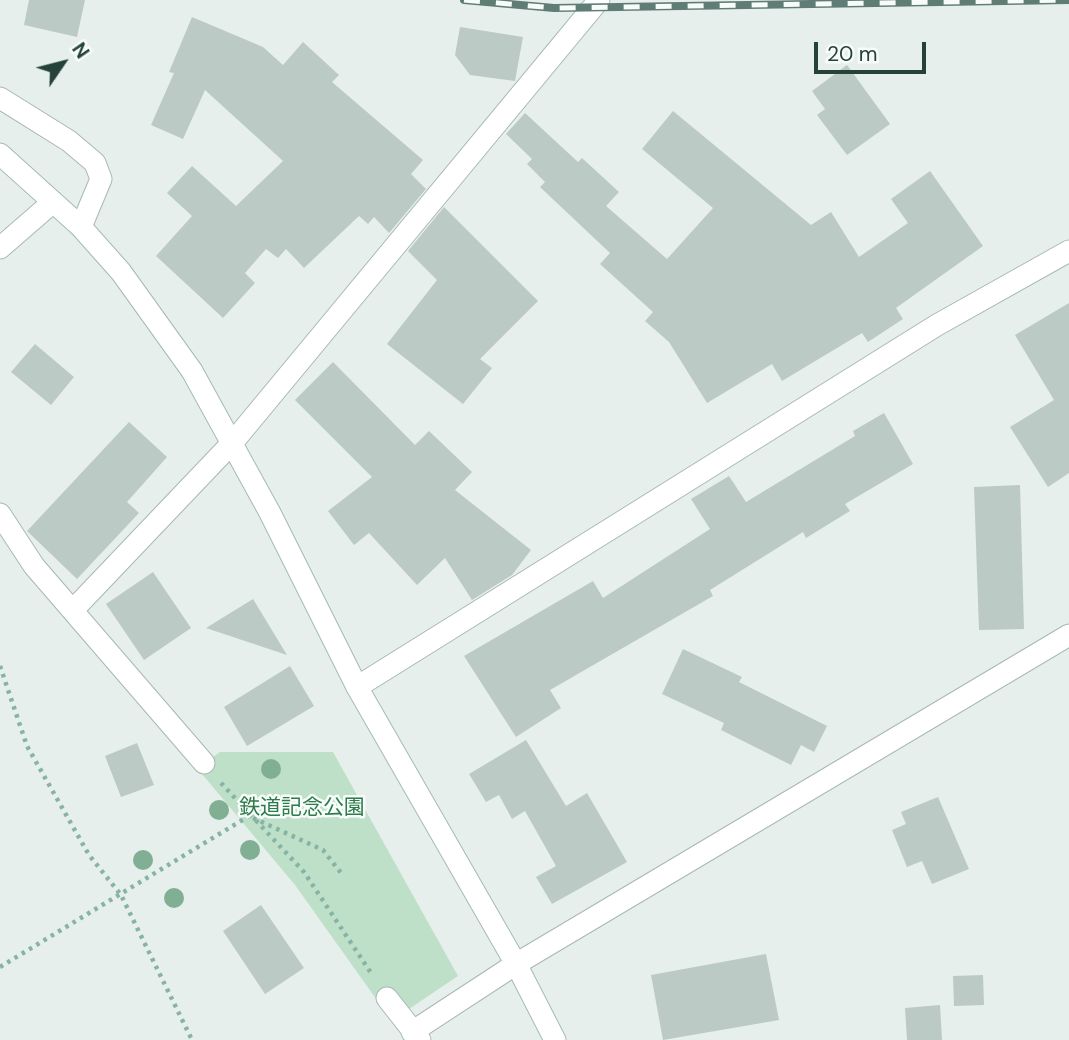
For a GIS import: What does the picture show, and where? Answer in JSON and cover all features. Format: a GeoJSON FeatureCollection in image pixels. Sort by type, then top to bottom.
{"type":"FeatureCollection","features":[{"type":"Feature","properties":{"kind":"street"},"geometry":{"type":"LineString","coordinates":[[74,610],[233,442],[599,0]]}},
{"type":"Feature","properties":{"kind":"street"},"geometry":{"type":"LineString","coordinates":[[0,98],[69,141],[96,163],[101,179],[81,227]]}},
{"type":"Feature","properties":{"kind":"street"},"geometry":{"type":"LineString","coordinates":[[0,154],[81,227],[121,272],[192,371],[233,442],[357,687],[516,964],[555,1040]]}},
{"type":"Feature","properties":{"kind":"street"},"geometry":{"type":"LineString","coordinates":[[0,248],[53,202]]}},
{"type":"Feature","properties":{"kind":"street"},"geometry":{"type":"LineString","coordinates":[[357,687],[937,325],[1069,251]]}},
{"type":"Feature","properties":{"kind":"street"},"geometry":{"type":"LineString","coordinates":[[0,514],[5,526],[34,566],[204,763]]}},
{"type":"Feature","properties":{"kind":"street"},"geometry":{"type":"LineString","coordinates":[[387,998],[416,1036],[516,964],[1069,635]]}},
{"type":"Feature","properties":{"kind":"path"},"geometry":{"type":"LineString","coordinates":[[0,666],[27,746],[89,855],[121,895],[192,1040]]}},
{"type":"Feature","properties":{"kind":"path"},"geometry":{"type":"LineString","coordinates":[[204,763],[249,816],[304,872],[387,998]]}},
{"type":"Feature","properties":{"kind":"path"},"geometry":{"type":"LineString","coordinates":[[0,967],[249,816]]}},
{"type":"Feature","properties":{"kind":"path"},"geometry":{"type":"LineString","coordinates":[[249,816],[323,850],[341,873]]}},
{"type":"Feature","properties":{"kind":"green space","name":"鉄道記念公園"},"geometry":{"type":"Polygon","coordinates":[[[220,752],[333,752],[458,976],[409,1009],[396,992],[379,1003],[295,885],[197,768],[220,752]]]}},
{"type":"Feature","properties":{"kind":"building"},"geometry":{"type":"Polygon","coordinates":[[[29,0],[85,0],[77,37],[24,25],[29,0]]]}},
{"type":"Feature","properties":{"kind":"building"},"geometry":{"type":"Polygon","coordinates":[[[192,17],[263,47],[283,65],[303,42],[339,75],[332,82],[423,160],[411,174],[426,189],[389,233],[374,217],[368,224],[359,216],[304,268],[286,249],[278,258],[266,249],[245,273],[255,283],[223,318],[156,256],[192,216],[167,193],[192,166],[236,206],[283,161],[205,90],[183,139],[151,125],[174,73],[169,72],[192,17]]]}},
{"type":"Feature","properties":{"kind":"building"},"geometry":{"type":"Polygon","coordinates":[[[460,27],[523,37],[515,81],[470,75],[455,55],[460,27]]]}},
{"type":"Feature","properties":{"kind":"building"},"geometry":{"type":"Polygon","coordinates":[[[847,65],[890,124],[847,155],[817,115],[825,109],[812,91],[847,65]]]}},
{"type":"Feature","properties":{"kind":"building"},"geometry":{"type":"Polygon","coordinates":[[[673,111],[811,225],[831,212],[859,257],[908,223],[891,199],[930,171],[983,246],[896,308],[903,319],[868,342],[862,333],[782,381],[772,364],[707,403],[669,342],[645,321],[653,312],[600,264],[610,253],[540,187],[545,182],[527,164],[532,159],[506,134],[525,113],[578,162],[582,158],[619,192],[606,206],[667,259],[713,208],[642,149],[673,111]]]}},
{"type":"Feature","properties":{"kind":"building"},"geometry":{"type":"Polygon","coordinates":[[[444,207],[538,301],[480,359],[492,368],[463,404],[387,344],[437,280],[408,251],[444,207]]]}},
{"type":"Feature","properties":{"kind":"building"},"geometry":{"type":"Polygon","coordinates":[[[1069,303],[1069,473],[1048,487],[1010,427],[1054,400],[1015,335],[1069,303]]]}},
{"type":"Feature","properties":{"kind":"building"},"geometry":{"type":"Polygon","coordinates":[[[35,344],[74,377],[51,405],[11,372],[35,344]]]}},
{"type":"Feature","properties":{"kind":"building"},"geometry":{"type":"Polygon","coordinates":[[[333,362],[415,445],[429,431],[472,472],[455,490],[531,550],[512,575],[472,600],[445,558],[417,585],[369,533],[354,545],[328,511],[372,477],[295,400],[333,362]]]}},
{"type":"Feature","properties":{"kind":"building"},"geometry":{"type":"Polygon","coordinates":[[[884,413],[913,464],[845,504],[850,511],[806,538],[803,532],[710,590],[713,596],[550,690],[561,708],[516,737],[464,656],[593,581],[603,598],[710,529],[691,499],[729,476],[746,502],[855,436],[853,431],[884,413]]]}},
{"type":"Feature","properties":{"kind":"building"},"geometry":{"type":"Polygon","coordinates":[[[129,422],[167,457],[127,502],[139,513],[77,579],[27,531],[129,422]]]}},
{"type":"Feature","properties":{"kind":"building"},"geometry":{"type":"Polygon","coordinates":[[[1020,485],[1024,629],[979,630],[974,487],[1020,485]]]}},
{"type":"Feature","properties":{"kind":"building"},"geometry":{"type":"Polygon","coordinates":[[[153,572],[191,628],[144,660],[106,604],[153,572]]]}},
{"type":"Feature","properties":{"kind":"building"},"geometry":{"type":"Polygon","coordinates":[[[253,599],[287,655],[206,628],[253,599]]]}},
{"type":"Feature","properties":{"kind":"building"},"geometry":{"type":"Polygon","coordinates":[[[683,649],[742,677],[739,682],[827,726],[814,752],[801,745],[791,765],[721,730],[724,723],[662,694],[683,649]]]}},
{"type":"Feature","properties":{"kind":"building"},"geometry":{"type":"Polygon","coordinates":[[[290,666],[314,706],[247,746],[224,707],[290,666]]]}},
{"type":"Feature","properties":{"kind":"building"},"geometry":{"type":"Polygon","coordinates":[[[526,740],[566,806],[587,793],[627,862],[552,904],[536,877],[556,866],[525,811],[512,819],[499,795],[486,802],[469,774],[526,740]]]}},
{"type":"Feature","properties":{"kind":"building"},"geometry":{"type":"Polygon","coordinates":[[[137,743],[154,785],[121,797],[105,756],[137,743]]]}},
{"type":"Feature","properties":{"kind":"building"},"geometry":{"type":"Polygon","coordinates":[[[938,797],[969,869],[932,884],[922,861],[907,867],[892,830],[906,824],[901,812],[938,797]]]}},
{"type":"Feature","properties":{"kind":"building"},"geometry":{"type":"Polygon","coordinates":[[[261,905],[304,968],[265,994],[223,931],[261,905]]]}},
{"type":"Feature","properties":{"kind":"building"},"geometry":{"type":"Polygon","coordinates":[[[766,954],[779,1020],[663,1040],[651,975],[766,954]]]}},
{"type":"Feature","properties":{"kind":"building"},"geometry":{"type":"Polygon","coordinates":[[[983,975],[984,1005],[954,1006],[953,976],[983,975]]]}},
{"type":"Feature","properties":{"kind":"building"},"geometry":{"type":"Polygon","coordinates":[[[940,1005],[942,1040],[907,1040],[905,1008],[940,1005]]]}},
{"type":"Feature","properties":{"kind":"railway"},"geometry":{"type":"LineString","coordinates":[[464,0],[554,8],[1069,0]]}}]}
